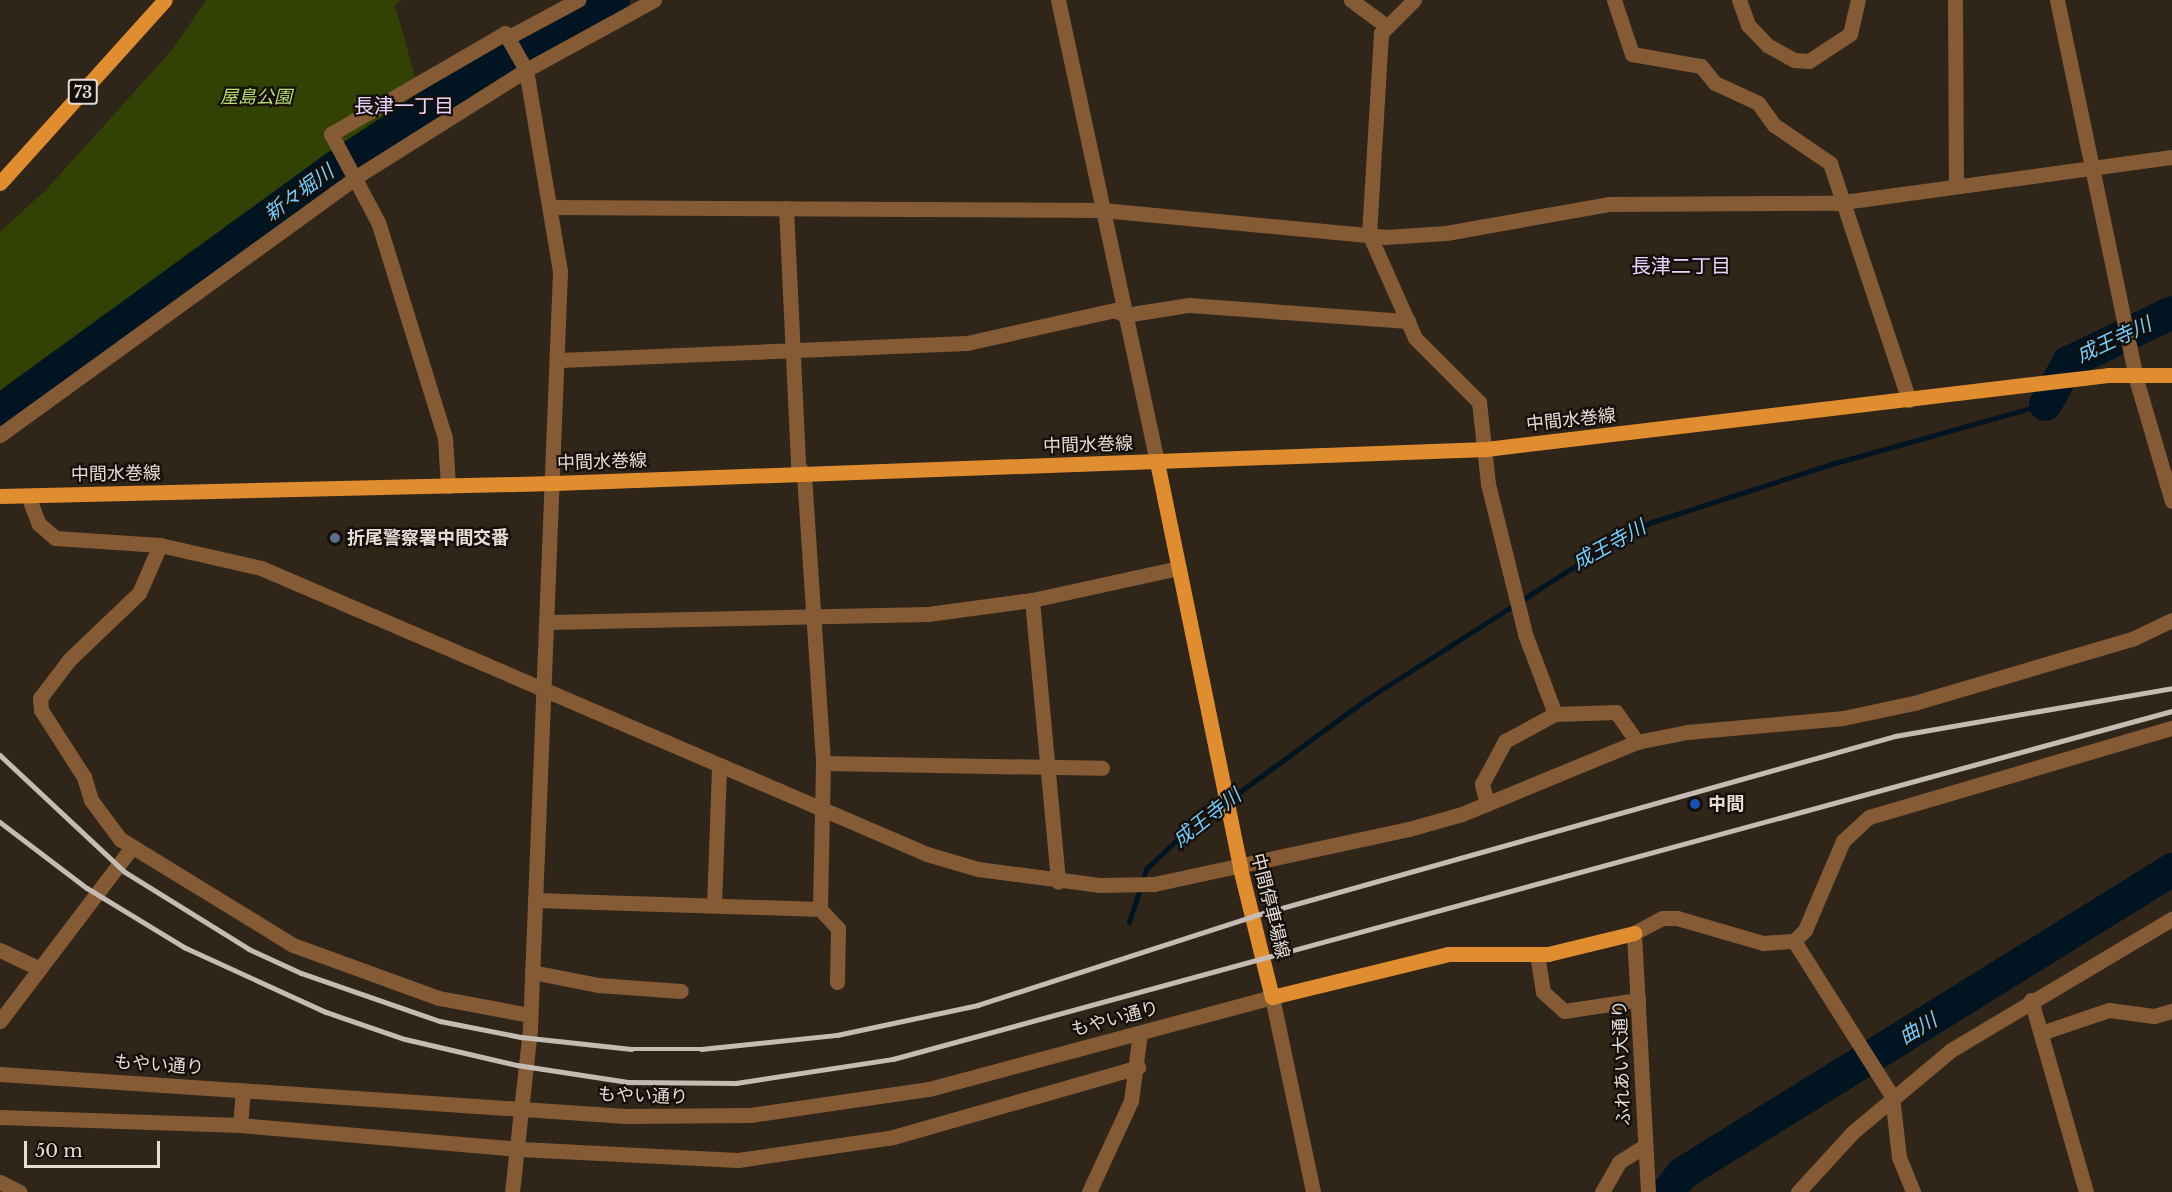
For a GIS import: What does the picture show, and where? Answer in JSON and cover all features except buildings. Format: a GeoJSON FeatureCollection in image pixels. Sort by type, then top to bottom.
{"type":"FeatureCollection","features":[{"type":"Feature","properties":{"kind":"main road","name":"73"},"geometry":{"type":"LineString","coordinates":[[0,183],[165,0]]}},
{"type":"Feature","properties":{"kind":"main road","name":"中間水巻線"},"geometry":{"type":"LineString","coordinates":[[0,496],[554,483],[1486,449],[2108,375],[2136,379],[2172,375]]}},
{"type":"Feature","properties":{"kind":"main road","name":"中間停車場線"},"geometry":{"type":"LineString","coordinates":[[1157,462],[1239,868],[1272,997]]}},
{"type":"Feature","properties":{"kind":"main road"},"geometry":{"type":"LineString","coordinates":[[1272,997],[1448,954],[1538,954],[1634,933]]}},
{"type":"Feature","properties":{"kind":"street"},"geometry":{"type":"LineString","coordinates":[[507,38],[578,0]]}},
{"type":"Feature","properties":{"kind":"street"},"geometry":{"type":"LineString","coordinates":[[0,435],[356,177],[526,70],[654,0]]}},
{"type":"Feature","properties":{"kind":"street"},"geometry":{"type":"LineString","coordinates":[[1058,0],[1157,462]]}},
{"type":"Feature","properties":{"kind":"street"},"geometry":{"type":"LineString","coordinates":[[1351,0],[1385,25]]}},
{"type":"Feature","properties":{"kind":"street"},"geometry":{"type":"LineString","coordinates":[[1414,0],[1385,25],[1372,130],[1369,234],[1415,338],[1479,402],[1486,449],[1488,484],[1525,634],[1555,714]]}},
{"type":"Feature","properties":{"kind":"street"},"geometry":{"type":"LineString","coordinates":[[1614,0],[1632,54],[1687,60],[1701,66],[1715,83],[1758,103],[1774,125],[1830,163],[1845,199],[1909,400]]}},
{"type":"Feature","properties":{"kind":"street"},"geometry":{"type":"LineString","coordinates":[[1739,0],[1748,25],[1767,45],[1794,60],[1809,61],[1850,34],[1858,0]]}},
{"type":"Feature","properties":{"kind":"street"},"geometry":{"type":"LineString","coordinates":[[1955,0],[1956,185]]}},
{"type":"Feature","properties":{"kind":"street"},"geometry":{"type":"LineString","coordinates":[[2057,0],[2089,170],[2136,379],[2172,501]]}},
{"type":"Feature","properties":{"kind":"street"},"geometry":{"type":"LineString","coordinates":[[448,486],[445,438],[378,222],[331,134],[505,33],[526,70],[552,207],[560,272],[560,360],[530,1015],[520,1109],[520,1149],[512,1192]]}},
{"type":"Feature","properties":{"kind":"street"},"geometry":{"type":"LineString","coordinates":[[552,207],[1102,210],[1369,234],[1446,233],[1608,204],[1845,199],[2089,170],[2172,157]]}},
{"type":"Feature","properties":{"kind":"street"},"geometry":{"type":"LineString","coordinates":[[786,208],[798,465],[804,475],[823,763],[820,909]]}},
{"type":"Feature","properties":{"kind":"street"},"geometry":{"type":"LineString","coordinates":[[560,360],[967,343],[1115,310],[1125,315],[1189,305],[1408,321]]}},
{"type":"Feature","properties":{"kind":"street"},"geometry":{"type":"LineString","coordinates":[[28,496],[39,524],[55,537],[160,545],[261,568],[544,688],[719,769],[823,813],[978,869],[1058,882],[1154,884],[1239,868],[1409,829],[1487,804],[1637,742],[1687,732],[1843,718],[1914,703],[2132,639],[2172,620]]}},
{"type":"Feature","properties":{"kind":"street"},"geometry":{"type":"LineString","coordinates":[[160,545],[139,594],[69,660],[40,698],[41,710],[84,777],[91,800],[130,850],[293,945],[333,963],[483,1010],[530,1015]]}},
{"type":"Feature","properties":{"kind":"street"},"geometry":{"type":"LineString","coordinates":[[548,622],[928,614],[1032,600],[1179,568]]}},
{"type":"Feature","properties":{"kind":"street"},"geometry":{"type":"LineString","coordinates":[[1032,600],[1050,768],[1058,882]]}},
{"type":"Feature","properties":{"kind":"street"},"geometry":{"type":"LineString","coordinates":[[1487,804],[1482,784],[1505,741],[1555,714],[1616,712],[1637,742]]}},
{"type":"Feature","properties":{"kind":"street"},"geometry":{"type":"LineString","coordinates":[[1634,933],[1662,918],[1677,918],[1763,943],[1794,941],[1805,930],[1843,841],[1869,817],[2172,728]]}},
{"type":"Feature","properties":{"kind":"street"},"geometry":{"type":"LineString","coordinates":[[823,763],[1102,768]]}},
{"type":"Feature","properties":{"kind":"street"},"geometry":{"type":"LineString","coordinates":[[714,905],[719,769]]}},
{"type":"Feature","properties":{"kind":"street"},"geometry":{"type":"LineString","coordinates":[[0,1021],[130,850]]}},
{"type":"Feature","properties":{"kind":"street"},"geometry":{"type":"LineString","coordinates":[[535,900],[820,909],[838,928],[837,982]]}},
{"type":"Feature","properties":{"kind":"street"},"geometry":{"type":"LineString","coordinates":[[1798,1192],[1892,1096],[1951,1050],[2031,1000],[2172,919]]}},
{"type":"Feature","properties":{"kind":"street","name":"ふれあい大通り"},"geometry":{"type":"LineString","coordinates":[[1634,933],[1648,1192]]}},
{"type":"Feature","properties":{"kind":"street"},"geometry":{"type":"LineString","coordinates":[[1794,941],[1837,1014],[1892,1096],[1899,1156],[1913,1192]]}},
{"type":"Feature","properties":{"kind":"street"},"geometry":{"type":"LineString","coordinates":[[0,950],[40,969]]}},
{"type":"Feature","properties":{"kind":"street"},"geometry":{"type":"LineString","coordinates":[[1538,954],[1543,992],[1564,1011],[1638,1000]]}},
{"type":"Feature","properties":{"kind":"street"},"geometry":{"type":"LineString","coordinates":[[532,972],[598,985],[681,991]]}},
{"type":"Feature","properties":{"kind":"street"},"geometry":{"type":"LineString","coordinates":[[1272,997],[1313,1192]]}},
{"type":"Feature","properties":{"kind":"street","name":"もやい通り"},"geometry":{"type":"LineString","coordinates":[[0,1074],[520,1109],[690,1118],[835,1107],[929,1089],[1272,997]]}},
{"type":"Feature","properties":{"kind":"street"},"geometry":{"type":"LineString","coordinates":[[2031,1000],[2086,1192]]}},
{"type":"Feature","properties":{"kind":"street"},"geometry":{"type":"LineString","coordinates":[[2041,1033],[2109,1010],[2154,1016],[2172,1011]]}},
{"type":"Feature","properties":{"kind":"street"},"geometry":{"type":"LineString","coordinates":[[1089,1192],[1131,1101],[1138,1067],[1140,1032]]}},
{"type":"Feature","properties":{"kind":"street"},"geometry":{"type":"LineString","coordinates":[[0,1117],[240,1125],[520,1149],[765,1158],[892,1137],[1138,1067]]}},
{"type":"Feature","properties":{"kind":"street"},"geometry":{"type":"LineString","coordinates":[[240,1125],[243,1090]]}},
{"type":"Feature","properties":{"kind":"street"},"geometry":{"type":"LineString","coordinates":[[1602,1192],[1619,1162],[1645,1146]]}},
{"type":"Feature","properties":{"kind":"street"},"geometry":{"type":"LineString","coordinates":[[0,1182],[20,1192]]}},
{"type":"Feature","properties":{"kind":"green space","name":"屋島公園"},"geometry":{"type":"Polygon","coordinates":[[[206,0],[402,0],[395,5],[419,91],[195,266],[0,396],[0,232],[46,190],[172,50],[206,0]]]}},
{"type":"Feature","properties":{"kind":"waterway","name":"新々堀川"},"geometry":{"type":"LineString","coordinates":[[0,410],[336,166],[445,95],[613,0]]}},
{"type":"Feature","properties":{"kind":"waterway","name":"成王寺川"},"geometry":{"type":"LineString","coordinates":[[2045,404],[2068,362],[2172,312]]}},
{"type":"Feature","properties":{"kind":"waterway","name":"成王寺川"},"geometry":{"type":"LineString","coordinates":[[1129,922],[1146,869],[1185,832],[1367,699],[1611,543],[1652,522],[1828,465],[2045,404]]}},
{"type":"Feature","properties":{"kind":"waterway","name":"曲川"},"geometry":{"type":"LineString","coordinates":[[1667,1192],[1682,1173],[2172,869]]}},
{"type":"Feature","properties":{"kind":"railway"},"geometry":{"type":"LineString","coordinates":[[0,755],[125,872],[249,949],[301,973],[440,1021],[521,1037],[631,1049],[701,1049],[837,1035],[978,1005],[1253,916],[1895,736],[2172,688]]}},
{"type":"Feature","properties":{"kind":"railway"},"geometry":{"type":"LineString","coordinates":[[0,822],[87,888],[184,947],[326,1012],[405,1039],[517,1065],[628,1082],[736,1083],[893,1059],[2172,711]]}},
{"type":"Feature","properties":{"kind":"place","name":"折尾警察署中間交番"},"geometry":{"type":"Point","coordinates":[335,538]}},
{"type":"Feature","properties":{"kind":"place","name":"中間"},"geometry":{"type":"Point","coordinates":[1695,804]}},
{"type":"Feature","properties":{"kind":"district","name":"長津一丁目"},"geometry":{"type":"Point","coordinates":[404,106]}},
{"type":"Feature","properties":{"kind":"district","name":"長津二丁目"},"geometry":{"type":"Point","coordinates":[1681,266]}}]}
